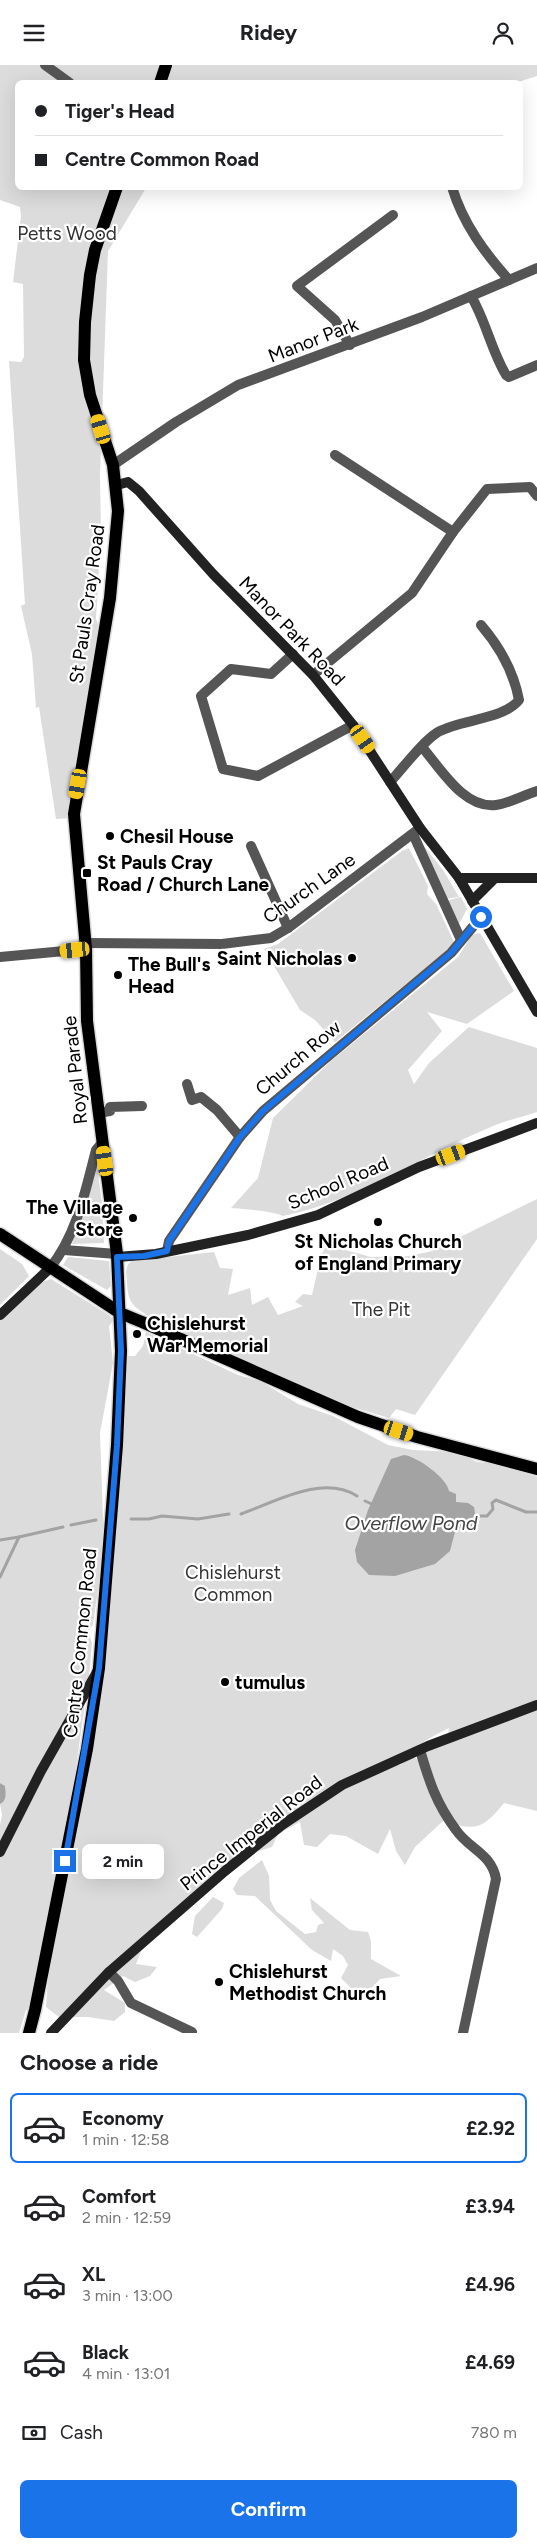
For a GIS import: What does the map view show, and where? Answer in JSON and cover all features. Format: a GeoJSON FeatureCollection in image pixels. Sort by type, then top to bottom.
{"type":"FeatureCollection","features":[{"type":"Feature","properties":{"kind":"main road"},"geometry":{"type":"LineString","coordinates":[[161,80],[166,65]]}},
{"type":"Feature","properties":{"kind":"main road","name":"St Pauls Cray Road"},"geometry":{"type":"LineString","coordinates":[[86,946],[74,814],[110,598],[118,511],[117,485],[113,465],[90,395],[84,360],[84,341],[87,298],[95,250],[116,190]]}},
{"type":"Feature","properties":{"kind":"main road","name":"Manor Park Road"},"geometry":{"type":"LineString","coordinates":[[117,485],[128,482],[139,491],[213,574],[313,675],[353,725],[390,782],[416,831]]}},
{"type":"Feature","properties":{"kind":"main road"},"geometry":{"type":"LineString","coordinates":[[416,831],[459,878],[537,1011]]}},
{"type":"Feature","properties":{"kind":"main road"},"geometry":{"type":"LineString","coordinates":[[459,878],[537,878]]}},
{"type":"Feature","properties":{"kind":"main road"},"geometry":{"type":"LineString","coordinates":[[472,901],[494,878]]}},
{"type":"Feature","properties":{"kind":"main road","name":"Royal Parade"},"geometry":{"type":"LineString","coordinates":[[86,946],[87,1021],[117,1255],[120,1313]]}},
{"type":"Feature","properties":{"kind":"main road","name":"School Road"},"geometry":{"type":"LineString","coordinates":[[117,1255],[144,1256],[248,1235],[318,1215],[419,1167],[537,1123]]}},
{"type":"Feature","properties":{"kind":"main road"},"geometry":{"type":"LineString","coordinates":[[0,1234],[120,1313],[358,1417],[417,1437],[537,1469]]}},
{"type":"Feature","properties":{"kind":"main road"},"geometry":{"type":"LineString","coordinates":[[0,1315],[50,1268]]}},
{"type":"Feature","properties":{"kind":"main road","name":"Centre Common Road"},"geometry":{"type":"LineString","coordinates":[[29,2033],[36,2010],[87,1749],[99,1668],[117,1445],[120,1313]]}},
{"type":"Feature","properties":{"kind":"main road"},"geometry":{"type":"LineString","coordinates":[[0,1851],[41,1771],[99,1668]]}},
{"type":"Feature","properties":{"kind":"main road","name":"Prince Imperial Road"},"geometry":{"type":"LineString","coordinates":[[51,2033],[109,1972],[225,1871],[282,1825],[342,1785],[420,1750],[537,1705]]}},
{"type":"Feature","properties":{"kind":"street"},"geometry":{"type":"LineString","coordinates":[[45,65],[66,80]]}},
{"type":"Feature","properties":{"kind":"street"},"geometry":{"type":"LineString","coordinates":[[453,190],[462,215],[472,233],[509,280]]}},
{"type":"Feature","properties":{"kind":"street"},"geometry":{"type":"LineString","coordinates":[[350,345],[335,320],[297,286],[393,215]]}},
{"type":"Feature","properties":{"kind":"street","name":"Manor Park"},"geometry":{"type":"LineString","coordinates":[[113,465],[176,421],[238,385],[350,345],[537,268]]}},
{"type":"Feature","properties":{"kind":"street"},"geometry":{"type":"LineString","coordinates":[[471,296],[478,308],[492,348],[506,375],[509,377],[537,365]]}},
{"type":"Feature","properties":{"kind":"street"},"geometry":{"type":"LineString","coordinates":[[335,455],[453,532]]}},
{"type":"Feature","properties":{"kind":"street"},"geometry":{"type":"LineString","coordinates":[[313,675],[412,593],[453,532],[487,489],[530,487],[537,496]]}},
{"type":"Feature","properties":{"kind":"street"},"geometry":{"type":"LineString","coordinates":[[390,782],[436,733],[451,726],[512,709],[519,701],[517,688],[505,661],[480,625]]}},
{"type":"Feature","properties":{"kind":"street"},"geometry":{"type":"LineString","coordinates":[[293,654],[271,674],[231,669],[201,697],[223,769],[258,776],[353,725]]}},
{"type":"Feature","properties":{"kind":"street"},"geometry":{"type":"LineString","coordinates":[[422,747],[466,797],[482,804],[497,805],[537,791]]}},
{"type":"Feature","properties":{"kind":"street","name":"Church Lane"},"geometry":{"type":"LineString","coordinates":[[0,957],[86,946],[222,945],[271,938],[288,928],[416,831]]}},
{"type":"Feature","properties":{"kind":"street","name":"Manor Park Road"},"geometry":{"type":"LineString","coordinates":[[416,831],[461,940]]}},
{"type":"Feature","properties":{"kind":"street"},"geometry":{"type":"LineString","coordinates":[[251,846],[288,928]]}},
{"type":"Feature","properties":{"kind":"street","name":"Church Row"},"geometry":{"type":"LineString","coordinates":[[167,1251],[169,1241],[240,1137],[263,1111],[451,953],[481,917]]}},
{"type":"Feature","properties":{"kind":"street"},"geometry":{"type":"LineString","coordinates":[[187,1084],[192,1100],[201,1097],[217,1110],[240,1137]]}},
{"type":"Feature","properties":{"kind":"street"},"geometry":{"type":"LineString","coordinates":[[98,1113],[110,1111],[110,1107],[142,1106]]}},
{"type":"Feature","properties":{"kind":"street"},"geometry":{"type":"LineString","coordinates":[[50,1268],[64,1250],[81,1210],[96,1150],[102,1143]]}},
{"type":"Feature","properties":{"kind":"street"},"geometry":{"type":"LineString","coordinates":[[64,1250],[117,1255]]}},
{"type":"Feature","properties":{"kind":"street"},"geometry":{"type":"LineString","coordinates":[[420,1750],[432,1792],[457,1832],[488,1859],[494,1868],[496,1879],[464,2033]]}},
{"type":"Feature","properties":{"kind":"street"},"geometry":{"type":"LineString","coordinates":[[109,1972],[118,1981],[131,2003],[192,2032]]}},
{"type":"Feature","properties":{"kind":"green space","name":"Petts Wood"},"geometry":{"type":"Polygon","coordinates":[[[0,65],[537,65],[537,76],[523,80],[15,80],[15,190],[145,190],[108,251],[100,476],[101,534],[96,619],[100,629],[70,818],[56,819],[39,707],[36,708],[32,654],[21,606],[25,604],[9,361],[21,362],[24,357],[23,284],[13,282],[21,216],[20,207],[0,200],[0,65]]]}},
{"type":"Feature","properties":{"kind":"green space"},"geometry":{"type":"Polygon","coordinates":[[[424,846],[443,870],[459,897],[445,899],[424,846]]]}},
{"type":"Feature","properties":{"kind":"green space"},"geometry":{"type":"Polygon","coordinates":[[[409,848],[428,886],[427,894],[436,904],[454,942],[448,950],[335,1042],[315,1020],[300,1010],[264,949],[278,944],[402,851],[409,848]]]}},
{"type":"Feature","properties":{"kind":"green space"},"geometry":{"type":"Polygon","coordinates":[[[461,897],[467,909],[458,926],[445,901],[461,897]]]}},
{"type":"Feature","properties":{"kind":"green space"},"geometry":{"type":"Polygon","coordinates":[[[480,933],[514,991],[467,1024],[427,1012],[442,1031],[408,1070],[414,1084],[429,1063],[469,1027],[537,1048],[537,1112],[493,1126],[364,1189],[311,1209],[283,1216],[231,1208],[258,1178],[273,1118],[332,1060],[458,957],[472,935],[480,933]]]}},
{"type":"Feature","properties":{"kind":"green space"},"geometry":{"type":"Polygon","coordinates":[[[96,1160],[102,1203],[104,1243],[72,1244],[96,1160]]]}},
{"type":"Feature","properties":{"kind":"green space","name":"The Pit"},"geometry":{"type":"Polygon","coordinates":[[[537,1199],[537,1239],[415,1415],[396,1409],[389,1418],[352,1407],[157,1322],[134,1306],[127,1289],[126,1270],[131,1261],[214,1252],[220,1268],[233,1269],[228,1295],[250,1288],[252,1305],[268,1297],[278,1315],[303,1306],[295,1302],[303,1294],[312,1295],[321,1255],[327,1245],[371,1257],[410,1256],[432,1251],[537,1199]]]}},
{"type":"Feature","properties":{"kind":"green space"},"geometry":{"type":"Polygon","coordinates":[[[0,1249],[22,1264],[29,1276],[0,1305],[0,1249]]]}},
{"type":"Feature","properties":{"kind":"green space"},"geometry":{"type":"Polygon","coordinates":[[[68,1257],[109,1261],[111,1286],[107,1290],[63,1265],[68,1257]]]}},
{"type":"Feature","properties":{"kind":"green space","name":"Chislehurst Common"},"geometry":{"type":"Polygon","coordinates":[[[51,1279],[114,1320],[109,1326],[113,1363],[100,1433],[104,1547],[93,1625],[88,1631],[92,1643],[90,1667],[67,1832],[117,1535],[114,1499],[128,1356],[135,1356],[143,1346],[146,1332],[238,1375],[260,1381],[298,1404],[333,1416],[388,1445],[413,1450],[456,1452],[477,1462],[497,1464],[537,1477],[537,1811],[504,1803],[490,1819],[478,1826],[463,1826],[443,1821],[415,1847],[405,1865],[396,1851],[390,1829],[378,1854],[346,1836],[330,1834],[317,1847],[304,1845],[300,1822],[278,1834],[272,1847],[259,1851],[249,1846],[147,1936],[136,1964],[157,1967],[150,1976],[135,1982],[123,1976],[104,1990],[125,2003],[125,2012],[114,2021],[88,2017],[59,2017],[46,2007],[50,1950],[35,2008],[26,2010],[19,2033],[0,2033],[0,1825],[2,1815],[0,1804],[4,1801],[6,1794],[5,1786],[0,1783],[0,1317],[40,1283],[51,1279]],[[449,1728],[420,1744],[394,1764],[400,1765],[411,1757],[416,1758],[421,1764],[427,1751],[448,1735],[449,1728]]]}},
{"type":"Feature","properties":{"kind":"green space"},"geometry":{"type":"Polygon","coordinates":[[[262,1860],[269,1876],[270,1900],[276,1911],[305,1934],[316,1932],[318,1925],[324,1923],[312,1910],[310,1898],[350,1930],[368,1932],[371,1941],[371,1959],[401,1976],[380,1979],[365,1995],[356,1993],[341,1978],[348,1965],[343,1956],[333,1949],[331,1961],[312,1950],[255,1896],[237,1895],[233,1889],[239,1878],[262,1860]]]}},
{"type":"Feature","properties":{"kind":"green space"},"geometry":{"type":"Polygon","coordinates":[[[213,1897],[224,1903],[222,1909],[197,1937],[192,1934],[195,1916],[213,1897]]]}},
{"type":"Feature","properties":{"kind":"water","name":"Overflow Pond"},"geometry":{"type":"Polygon","coordinates":[[[404,1455],[417,1460],[438,1474],[449,1491],[456,1494],[456,1502],[468,1503],[474,1507],[477,1525],[470,1531],[456,1528],[450,1551],[435,1564],[395,1576],[369,1575],[357,1562],[355,1550],[368,1510],[391,1459],[404,1455]]]}},
{"type":"Feature","properties":{"kind":"water"},"geometry":{"type":"Polygon","coordinates":[[[0,1783],[5,1786],[6,1794],[4,1801],[0,1804],[0,1783]]]}},
{"type":"Feature","properties":{"kind":"waterway"},"geometry":{"type":"LineString","coordinates":[[241,1514],[283,1497],[314,1489],[329,1488],[343,1490],[357,1496]]}},
{"type":"Feature","properties":{"kind":"waterway"},"geometry":{"type":"LineString","coordinates":[[472,1516],[487,1516],[493,1509],[492,1503],[496,1500],[526,1512],[537,1512]]}},
{"type":"Feature","properties":{"kind":"waterway"},"geometry":{"type":"LineString","coordinates":[[365,1501],[374,1505]]}},
{"type":"Feature","properties":{"kind":"waterway"},"geometry":{"type":"LineString","coordinates":[[131,1519],[149,1519],[162,1516],[198,1519],[229,1514]]}},
{"type":"Feature","properties":{"kind":"waterway"},"geometry":{"type":"LineString","coordinates":[[71,1525],[96,1520]]}},
{"type":"Feature","properties":{"kind":"waterway"},"geometry":{"type":"LineString","coordinates":[[0,1577],[19,1537],[63,1527]]}},
{"type":"Feature","properties":{"kind":"waterway"},"geometry":{"type":"LineString","coordinates":[[0,1540],[19,1537]]}},
{"type":"Feature","properties":{"kind":"place","name":"Chesil House"},"geometry":{"type":"Point","coordinates":[110,836]}},
{"type":"Feature","properties":{"kind":"place","name":"St Pauls Cray Road / Church Lane"},"geometry":{"type":"Point","coordinates":[87,873]}},
{"type":"Feature","properties":{"kind":"place","name":"Saint Nicholas"},"geometry":{"type":"Point","coordinates":[352,958]}},
{"type":"Feature","properties":{"kind":"place","name":"The Bull's Head"},"geometry":{"type":"Point","coordinates":[118,975]}},
{"type":"Feature","properties":{"kind":"place","name":"The Village Store"},"geometry":{"type":"Point","coordinates":[133,1218]}},
{"type":"Feature","properties":{"kind":"place","name":"St Nicholas Church of England Primary"},"geometry":{"type":"Point","coordinates":[378,1222]}},
{"type":"Feature","properties":{"kind":"place","name":"Chislehurst War Memorial"},"geometry":{"type":"Point","coordinates":[137,1334]}},
{"type":"Feature","properties":{"kind":"place","name":"tumulus"},"geometry":{"type":"Point","coordinates":[225,1682]}},
{"type":"Feature","properties":{"kind":"place","name":"Chislehurst Methodist Church"},"geometry":{"type":"Point","coordinates":[219,1982]}},
{"type":"Feature","properties":{"kind":"route"},"geometry":{"type":"LineString","coordinates":[[65,1861],[87,1749],[99,1668],[110,1541],[121,1351],[117,1257],[144,1256],[167,1251],[169,1241],[226,1157],[240,1137],[263,1111],[451,953],[481,917]]}}]}
